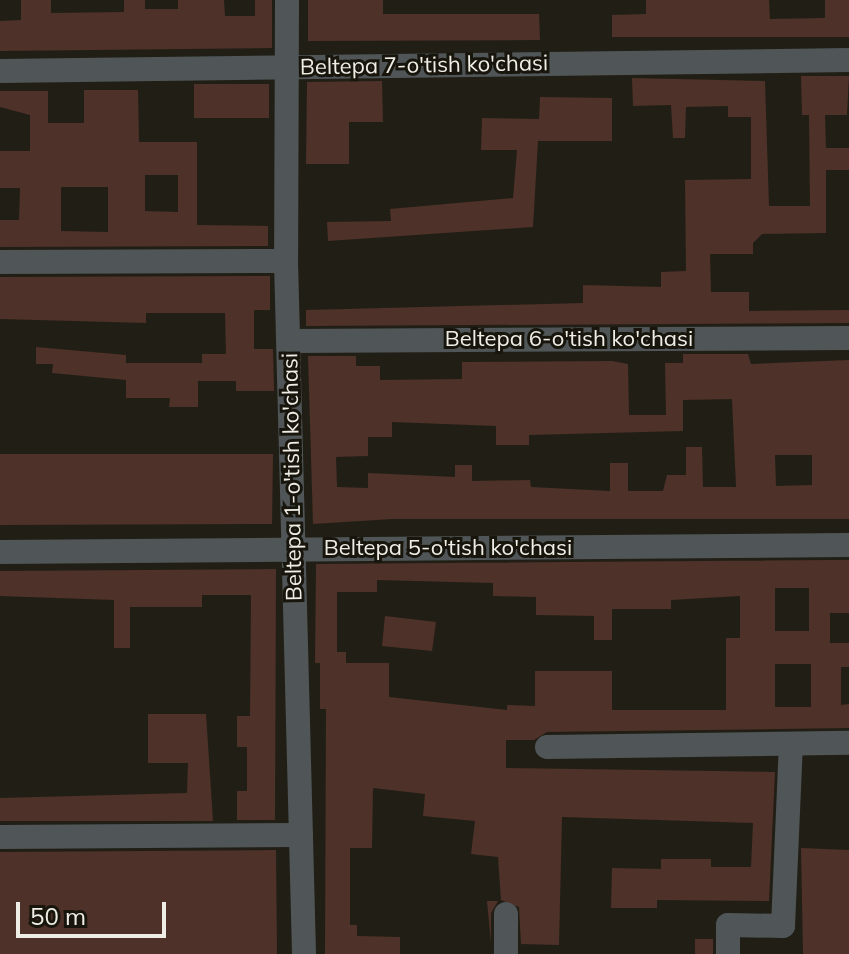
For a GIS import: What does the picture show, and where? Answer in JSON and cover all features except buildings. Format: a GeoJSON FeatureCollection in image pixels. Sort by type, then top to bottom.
{"type":"FeatureCollection","features":[{"type":"Feature","properties":{"kind":"street","name":"Beltepa 1-o'tish ko'chasi"},"geometry":{"type":"LineString","coordinates":[[287,0],[286,261],[304,954]]}},
{"type":"Feature","properties":{"kind":"street","name":"Beltepa 7-o'tish ko'chasi"},"geometry":{"type":"LineString","coordinates":[[0,71],[849,60]]}},
{"type":"Feature","properties":{"kind":"street"},"geometry":{"type":"LineString","coordinates":[[0,262],[286,261]]}},
{"type":"Feature","properties":{"kind":"street","name":"Beltepa 6-o'tish ko'chasi"},"geometry":{"type":"LineString","coordinates":[[290,341],[849,338]]}},
{"type":"Feature","properties":{"kind":"street","name":"Beltepa 5-o'tish ko'chasi"},"geometry":{"type":"LineString","coordinates":[[0,552],[849,545]]}},
{"type":"Feature","properties":{"kind":"street"},"geometry":{"type":"LineString","coordinates":[[547,747],[849,743]]}},
{"type":"Feature","properties":{"kind":"street"},"geometry":{"type":"LineString","coordinates":[[728,954],[728,925],[783,926],[791,745]]}},
{"type":"Feature","properties":{"kind":"street"},"geometry":{"type":"LineString","coordinates":[[0,837],[301,835]]}},
{"type":"Feature","properties":{"kind":"street"},"geometry":{"type":"LineString","coordinates":[[506,914],[506,954]]}}]}
